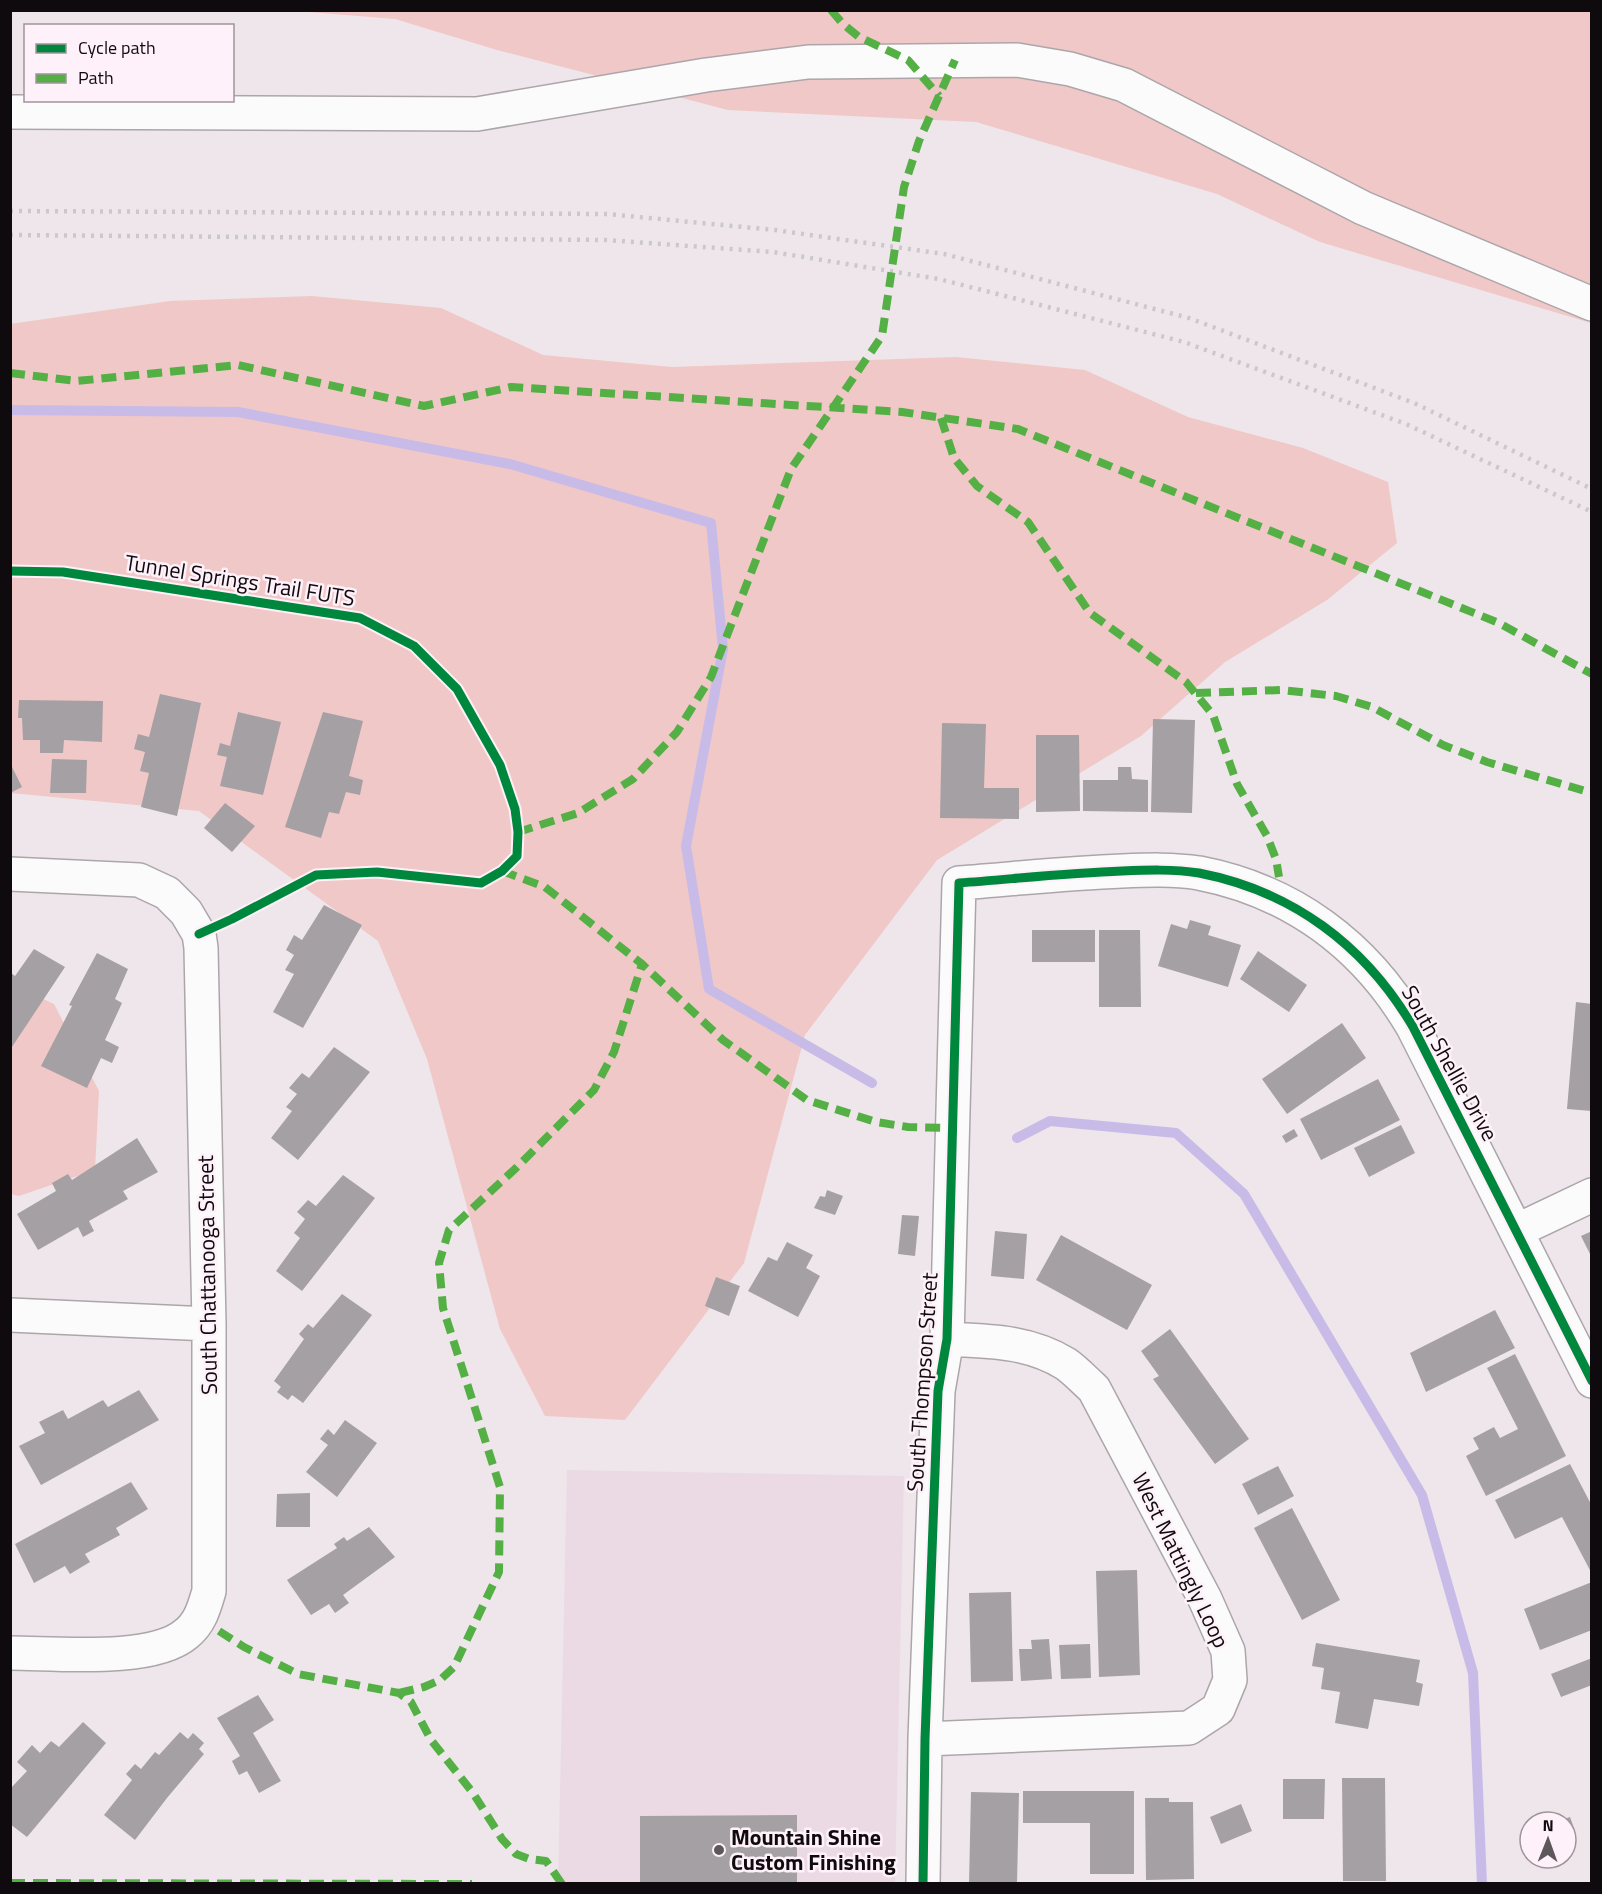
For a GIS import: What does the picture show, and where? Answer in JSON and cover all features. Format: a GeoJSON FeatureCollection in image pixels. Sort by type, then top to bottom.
{"type":"FeatureCollection","features":[{"type":"Feature","properties":{"kind":"street"},"geometry":{"type":"LineString","coordinates":[[10,112],[477,114],[706,75],[808,62],[1017,60],[1070,69],[1124,84],[1363,208],[1592,304]]}},
{"type":"Feature","properties":{"kind":"street","name":"South Shellie Drive"},"geometry":{"type":"LineString","coordinates":[[959,883],[1089,872],[1169,870],[1198,873],[1231,882],[1276,898],[1306,913],[1365,962],[1397,1000],[1413,1027],[1592,1381]]}},
{"type":"Feature","properties":{"kind":"street","name":"South Chattanooga Street"},"geometry":{"type":"LineString","coordinates":[[10,874],[139,880],[167,893],[186,912],[199,933],[209,1324],[209,1591],[203,1614],[185,1635],[159,1648],[132,1653],[10,1653]]}},
{"type":"Feature","properties":{"kind":"street","name":"South Thompson Street"},"geometry":{"type":"LineString","coordinates":[[923,1884],[925,1739],[938,1391],[947,1339],[959,883]]}},
{"type":"Feature","properties":{"kind":"street"},"geometry":{"type":"LineString","coordinates":[[1516,1231],[1592,1195]]}},
{"type":"Feature","properties":{"kind":"street"},"geometry":{"type":"LineString","coordinates":[[10,1315],[209,1324]]}},
{"type":"Feature","properties":{"kind":"street","name":"West Mattingly Loop"},"geometry":{"type":"LineString","coordinates":[[925,1739],[1189,1728],[1218,1709],[1230,1680],[1227,1651],[1205,1599],[1095,1389],[1066,1365],[1033,1348],[994,1341],[947,1339]]}},
{"type":"Feature","properties":{"kind":"shaded area"},"geometry":{"type":"Polygon","coordinates":[[[296,11],[1591,11],[1591,323],[1320,242],[1217,194],[976,122],[728,110],[497,50],[395,19],[296,11]]]}},
{"type":"Feature","properties":{"kind":"shaded area"},"geometry":{"type":"Polygon","coordinates":[[[312,296],[441,308],[543,355],[672,367],[956,357],[1085,370],[1188,417],[1303,448],[1388,482],[1397,543],[1327,600],[1225,662],[1141,736],[937,860],[805,1035],[744,1263],[625,1420],[545,1416],[500,1329],[427,1059],[378,941],[199,811],[11,793],[10,324],[170,301],[312,296]]]}},
{"type":"Feature","properties":{"kind":"shaded area"},"geometry":{"type":"Polygon","coordinates":[[[11,984],[54,1004],[99,1091],[95,1170],[19,1196],[11,1194],[11,984]]]}},
{"type":"Feature","properties":{"kind":"shaded area"},"geometry":{"type":"Polygon","coordinates":[[[567,1470],[904,1476],[895,1883],[558,1884],[567,1470]]]}},
{"type":"Feature","properties":{"kind":"building"},"geometry":{"type":"Polygon","coordinates":[[[160,694],[201,703],[177,816],[141,807],[149,773],[140,771],[145,752],[134,749],[138,734],[149,737],[160,694]]]}},
{"type":"Feature","properties":{"kind":"building"},"geometry":{"type":"Polygon","coordinates":[[[19,700],[103,701],[102,742],[64,740],[63,753],[40,753],[40,740],[23,740],[22,718],[18,718],[19,700]]]}},
{"type":"Feature","properties":{"kind":"building"},"geometry":{"type":"Polygon","coordinates":[[[238,712],[281,722],[263,795],[220,786],[227,757],[217,755],[220,743],[230,746],[238,712]]]}},
{"type":"Feature","properties":{"kind":"building"},"geometry":{"type":"Polygon","coordinates":[[[323,712],[363,721],[349,776],[363,780],[360,795],[346,792],[339,814],[329,812],[321,838],[285,827],[323,712]]]}},
{"type":"Feature","properties":{"kind":"building"},"geometry":{"type":"Polygon","coordinates":[[[1153,719],[1195,720],[1192,813],[1151,812],[1153,719]]]}},
{"type":"Feature","properties":{"kind":"building"},"geometry":{"type":"Polygon","coordinates":[[[942,723],[986,724],[984,788],[1019,788],[1019,819],[940,818],[942,723]]]}},
{"type":"Feature","properties":{"kind":"building"},"geometry":{"type":"Polygon","coordinates":[[[1036,735],[1079,735],[1080,811],[1036,812],[1036,735]]]}},
{"type":"Feature","properties":{"kind":"building"},"geometry":{"type":"Polygon","coordinates":[[[52,759],[87,760],[86,793],[50,793],[52,759]]]}},
{"type":"Feature","properties":{"kind":"building"},"geometry":{"type":"Polygon","coordinates":[[[10,763],[22,787],[10,793],[10,763]]]}},
{"type":"Feature","properties":{"kind":"building"},"geometry":{"type":"Polygon","coordinates":[[[1118,767],[1131,767],[1132,779],[1148,780],[1148,812],[1083,811],[1083,780],[1118,780],[1118,767]]]}},
{"type":"Feature","properties":{"kind":"building"},"geometry":{"type":"Polygon","coordinates":[[[225,803],[255,826],[232,852],[204,828],[225,803]]]}},
{"type":"Feature","properties":{"kind":"building"},"geometry":{"type":"Polygon","coordinates":[[[324,905],[362,925],[303,1028],[273,1012],[294,974],[285,970],[294,955],[286,950],[294,935],[302,940],[324,905]]]}},
{"type":"Feature","properties":{"kind":"building"},"geometry":{"type":"Polygon","coordinates":[[[1190,920],[1211,926],[1208,935],[1241,945],[1228,987],[1158,966],[1171,924],[1187,929],[1190,920]]]}},
{"type":"Feature","properties":{"kind":"building"},"geometry":{"type":"Polygon","coordinates":[[[1032,930],[1095,930],[1095,962],[1032,962],[1032,930]]]}},
{"type":"Feature","properties":{"kind":"building"},"geometry":{"type":"Polygon","coordinates":[[[1099,930],[1140,930],[1141,1007],[1099,1007],[1099,930]]]}},
{"type":"Feature","properties":{"kind":"building"},"geometry":{"type":"Polygon","coordinates":[[[34,949],[65,967],[10,1050],[10,975],[11,973],[15,976],[34,949]]]}},
{"type":"Feature","properties":{"kind":"building"},"geometry":{"type":"Polygon","coordinates":[[[1258,951],[1307,985],[1289,1012],[1240,979],[1258,951]]]}},
{"type":"Feature","properties":{"kind":"building"},"geometry":{"type":"Polygon","coordinates":[[[97,953],[128,969],[115,999],[122,1003],[105,1040],[119,1047],[112,1063],[101,1058],[87,1088],[41,1066],[72,1006],[69,1005],[97,953]]]}},
{"type":"Feature","properties":{"kind":"building"},"geometry":{"type":"Polygon","coordinates":[[[1576,1002],[1592,1004],[1592,1111],[1567,1109],[1576,1002]]]}},
{"type":"Feature","properties":{"kind":"building"},"geometry":{"type":"Polygon","coordinates":[[[1342,1023],[1366,1058],[1287,1114],[1262,1079],[1342,1023]]]}},
{"type":"Feature","properties":{"kind":"building"},"geometry":{"type":"Polygon","coordinates":[[[334,1047],[370,1072],[298,1160],[271,1138],[292,1111],[286,1107],[297,1094],[289,1088],[302,1073],[309,1078],[334,1047]]]}},
{"type":"Feature","properties":{"kind":"building"},"geometry":{"type":"Polygon","coordinates":[[[1378,1079],[1400,1120],[1321,1160],[1300,1119],[1378,1079]]]}},
{"type":"Feature","properties":{"kind":"building"},"geometry":{"type":"Polygon","coordinates":[[[1401,1125],[1415,1153],[1369,1177],[1354,1148],[1401,1125]]]}},
{"type":"Feature","properties":{"kind":"building"},"geometry":{"type":"Polygon","coordinates":[[[1294,1129],[1298,1136],[1286,1143],[1282,1136],[1294,1129]]]}},
{"type":"Feature","properties":{"kind":"building"},"geometry":{"type":"Polygon","coordinates":[[[137,1138],[158,1172],[123,1191],[128,1199],[89,1221],[94,1231],[83,1237],[78,1227],[38,1250],[17,1214],[56,1191],[52,1183],[68,1174],[72,1180],[137,1138]]]}},
{"type":"Feature","properties":{"kind":"building"},"geometry":{"type":"Polygon","coordinates":[[[343,1175],[375,1198],[302,1291],[276,1271],[300,1238],[294,1233],[305,1219],[297,1212],[308,1200],[316,1206],[343,1175]]]}},
{"type":"Feature","properties":{"kind":"building"},"geometry":{"type":"Polygon","coordinates":[[[827,1190],[843,1196],[835,1215],[814,1208],[820,1196],[825,1197],[827,1190]]]}},
{"type":"Feature","properties":{"kind":"building"},"geometry":{"type":"Polygon","coordinates":[[[902,1215],[919,1216],[915,1256],[898,1254],[902,1215]]]}},
{"type":"Feature","properties":{"kind":"building"},"geometry":{"type":"Polygon","coordinates":[[[995,1231],[1027,1234],[1024,1279],[991,1276],[995,1231]]]}},
{"type":"Feature","properties":{"kind":"building"},"geometry":{"type":"Polygon","coordinates":[[[1592,1231],[1592,1258],[1581,1236],[1592,1231]]]}},
{"type":"Feature","properties":{"kind":"building"},"geometry":{"type":"Polygon","coordinates":[[[1061,1235],[1152,1285],[1127,1330],[1036,1280],[1061,1235]]]}},
{"type":"Feature","properties":{"kind":"building"},"geometry":{"type":"Polygon","coordinates":[[[787,1242],[813,1255],[806,1268],[820,1276],[798,1317],[748,1291],[768,1257],[777,1261],[787,1242]]]}},
{"type":"Feature","properties":{"kind":"building"},"geometry":{"type":"Polygon","coordinates":[[[716,1277],[740,1286],[729,1316],[705,1306],[716,1277]]]}},
{"type":"Feature","properties":{"kind":"building"},"geometry":{"type":"Polygon","coordinates":[[[342,1294],[372,1315],[303,1403],[292,1395],[288,1400],[277,1392],[281,1387],[274,1381],[304,1339],[299,1334],[308,1324],[313,1328],[342,1294]]]}},
{"type":"Feature","properties":{"kind":"building"},"geometry":{"type":"Polygon","coordinates":[[[1495,1310],[1515,1348],[1426,1392],[1410,1353],[1495,1310]]]}},
{"type":"Feature","properties":{"kind":"building"},"geometry":{"type":"Polygon","coordinates":[[[1170,1329],[1249,1439],[1215,1464],[1153,1379],[1159,1376],[1141,1351],[1170,1329]]]}},
{"type":"Feature","properties":{"kind":"building"},"geometry":{"type":"Polygon","coordinates":[[[1515,1354],[1566,1456],[1486,1496],[1466,1456],[1479,1449],[1473,1438],[1494,1427],[1500,1438],[1518,1429],[1487,1368],[1515,1354]]]}},
{"type":"Feature","properties":{"kind":"building"},"geometry":{"type":"Polygon","coordinates":[[[139,1390],[159,1420],[41,1485],[19,1446],[45,1433],[39,1422],[63,1410],[68,1419],[103,1400],[108,1407],[139,1390]]]}},
{"type":"Feature","properties":{"kind":"building"},"geometry":{"type":"Polygon","coordinates":[[[345,1420],[377,1443],[337,1497],[306,1472],[328,1445],[320,1439],[328,1429],[334,1435],[345,1420]]]}},
{"type":"Feature","properties":{"kind":"building"},"geometry":{"type":"Polygon","coordinates":[[[1570,1464],[1592,1506],[1592,1574],[1562,1517],[1515,1539],[1495,1500],[1570,1464]]]}},
{"type":"Feature","properties":{"kind":"building"},"geometry":{"type":"Polygon","coordinates":[[[1278,1466],[1294,1496],[1258,1515],[1242,1484],[1278,1466]]]}},
{"type":"Feature","properties":{"kind":"building"},"geometry":{"type":"Polygon","coordinates":[[[131,1482],[148,1509],[116,1528],[120,1535],[85,1554],[90,1562],[70,1574],[65,1566],[34,1583],[15,1544],[131,1482]]]}},
{"type":"Feature","properties":{"kind":"building"},"geometry":{"type":"Polygon","coordinates":[[[310,1493],[310,1527],[276,1527],[277,1494],[310,1493]]]}},
{"type":"Feature","properties":{"kind":"building"},"geometry":{"type":"Polygon","coordinates":[[[1292,1508],[1340,1600],[1302,1620],[1254,1528],[1292,1508]]]}},
{"type":"Feature","properties":{"kind":"building"},"geometry":{"type":"Polygon","coordinates":[[[369,1527],[395,1557],[343,1595],[349,1603],[335,1613],[329,1604],[311,1615],[287,1580],[337,1548],[334,1544],[344,1537],[347,1541],[369,1527]]]}},
{"type":"Feature","properties":{"kind":"building"},"geometry":{"type":"Polygon","coordinates":[[[1137,1570],[1140,1675],[1099,1677],[1096,1571],[1137,1570]]]}},
{"type":"Feature","properties":{"kind":"building"},"geometry":{"type":"Polygon","coordinates":[[[1592,1582],[1592,1630],[1540,1650],[1524,1609],[1592,1582]]]}},
{"type":"Feature","properties":{"kind":"building"},"geometry":{"type":"Polygon","coordinates":[[[1011,1592],[1013,1681],[971,1682],[969,1593],[1011,1592]]]}},
{"type":"Feature","properties":{"kind":"building"},"geometry":{"type":"Polygon","coordinates":[[[1049,1639],[1052,1679],[1021,1681],[1019,1649],[1032,1649],[1031,1640],[1049,1639]]]}},
{"type":"Feature","properties":{"kind":"building"},"geometry":{"type":"Polygon","coordinates":[[[1316,1643],[1420,1660],[1416,1682],[1423,1684],[1419,1706],[1374,1699],[1368,1729],[1335,1723],[1340,1692],[1321,1689],[1324,1668],[1312,1666],[1316,1643]]]}},
{"type":"Feature","properties":{"kind":"building"},"geometry":{"type":"Polygon","coordinates":[[[1090,1644],[1091,1678],[1061,1679],[1059,1645],[1090,1644]]]}},
{"type":"Feature","properties":{"kind":"building"},"geometry":{"type":"Polygon","coordinates":[[[1592,1658],[1592,1685],[1561,1697],[1551,1674],[1592,1658]]]}},
{"type":"Feature","properties":{"kind":"building"},"geometry":{"type":"Polygon","coordinates":[[[258,1695],[274,1720],[253,1733],[281,1781],[259,1793],[247,1771],[239,1775],[232,1761],[240,1756],[217,1718],[258,1695]]]}},
{"type":"Feature","properties":{"kind":"building"},"geometry":{"type":"Polygon","coordinates":[[[83,1722],[106,1743],[27,1837],[10,1824],[10,1789],[27,1771],[17,1762],[32,1745],[40,1753],[51,1741],[59,1747],[83,1722]]]}},
{"type":"Feature","properties":{"kind":"building"},"geometry":{"type":"Polygon","coordinates":[[[180,1732],[188,1739],[193,1733],[204,1743],[199,1749],[204,1754],[135,1840],[104,1815],[132,1780],[126,1774],[135,1764],[141,1769],[155,1752],[159,1755],[180,1732]]]}},
{"type":"Feature","properties":{"kind":"building"},"geometry":{"type":"Polygon","coordinates":[[[1342,1778],[1385,1778],[1386,1881],[1343,1881],[1342,1778]]]}},
{"type":"Feature","properties":{"kind":"building"},"geometry":{"type":"Polygon","coordinates":[[[1283,1779],[1325,1779],[1324,1819],[1283,1819],[1283,1779]]]}},
{"type":"Feature","properties":{"kind":"building"},"geometry":{"type":"Polygon","coordinates":[[[1023,1791],[1134,1791],[1134,1874],[1090,1874],[1090,1823],[1023,1823],[1023,1791]]]}},
{"type":"Feature","properties":{"kind":"building"},"geometry":{"type":"Polygon","coordinates":[[[971,1792],[1019,1793],[1017,1884],[969,1884],[971,1792]]]}},
{"type":"Feature","properties":{"kind":"building"},"geometry":{"type":"Polygon","coordinates":[[[1145,1798],[1169,1798],[1169,1802],[1193,1802],[1194,1879],[1146,1880],[1145,1798]]]}},
{"type":"Feature","properties":{"kind":"building"},"geometry":{"type":"Polygon","coordinates":[[[1241,1804],[1252,1831],[1221,1844],[1210,1817],[1241,1804]]]}},
{"type":"Feature","properties":{"kind":"building","name":"Mountain Shine Custom Finishing"},"geometry":{"type":"Polygon","coordinates":[[[797,1815],[797,1884],[640,1884],[640,1816],[797,1815]]]}},
{"type":"Feature","properties":{"kind":"waterway"},"geometry":{"type":"LineString","coordinates":[[10,410],[238,412],[510,464],[711,523],[723,649],[686,846],[709,989],[872,1083]]}},
{"type":"Feature","properties":{"kind":"waterway"},"geometry":{"type":"LineString","coordinates":[[1017,1138],[1050,1121],[1176,1133],[1244,1194],[1422,1495],[1473,1673],[1482,1884]]}},
{"type":"Feature","properties":{"kind":"railway"},"geometry":{"type":"LineString","coordinates":[[10,211],[607,214],[775,230],[944,254],[1189,318],[1414,403],[1592,489]]}},
{"type":"Feature","properties":{"kind":"railway"},"geometry":{"type":"LineString","coordinates":[[10,235],[606,240],[773,252],[939,279],[1184,342],[1406,424],[1592,512]]}},
{"type":"Feature","properties":{"kind":"marked path"},"geometry":{"type":"LineString","coordinates":[[831,10],[859,37],[908,60],[939,96]]}},
{"type":"Feature","properties":{"kind":"marked path"},"geometry":{"type":"LineString","coordinates":[[518,832],[578,813],[633,779],[677,732],[711,677],[791,469],[882,336],[904,187],[919,141],[955,60]]}},
{"type":"Feature","properties":{"kind":"marked path"},"geometry":{"type":"LineString","coordinates":[[10,373],[77,381],[238,365],[424,406],[511,387],[902,412],[1018,429],[1499,623],[1592,674]]}},
{"type":"Feature","properties":{"kind":"marked path"},"geometry":{"type":"LineString","coordinates":[[941,418],[954,458],[977,486],[1028,522],[1090,613],[1186,682],[1213,715],[1237,784],[1267,836],[1276,859],[1279,877]]}},
{"type":"Feature","properties":{"kind":"marked path"},"geometry":{"type":"LineString","coordinates":[[1196,693],[1282,690],[1336,696],[1372,707],[1443,745],[1487,762],[1592,793]]}},
{"type":"Feature","properties":{"kind":"marked path"},"geometry":{"type":"LineString","coordinates":[[502,871],[545,887],[642,964],[723,1040],[807,1100],[876,1122],[908,1127],[952,1128]]}},
{"type":"Feature","properties":{"kind":"marked path"},"geometry":{"type":"LineString","coordinates":[[399,1693],[424,1687],[440,1680],[454,1667],[499,1572],[500,1487],[443,1308],[439,1263],[449,1230],[516,1168],[594,1090],[614,1052],[642,964]]}},
{"type":"Feature","properties":{"kind":"marked path"},"geometry":{"type":"LineString","coordinates":[[219,1631],[244,1647],[298,1674],[399,1693],[411,1702],[431,1740],[473,1793],[502,1839],[516,1854],[529,1859],[546,1861],[562,1884]]}},
{"type":"Feature","properties":{"kind":"marked path"},"geometry":{"type":"LineString","coordinates":[[10,1883],[472,1884]]}},
{"type":"Feature","properties":{"kind":"cycle path","name":"Tunnel Springs Trail FUTS"},"geometry":{"type":"LineString","coordinates":[[10,571],[63,572],[360,618],[414,646],[457,689],[500,765],[515,809],[518,832],[517,856],[502,871],[481,883],[377,872],[316,875],[199,934]]}},
{"type":"Feature","properties":{"kind":"cycle path"},"geometry":{"type":"LineString","coordinates":[[923,1884],[925,1739],[938,1391],[947,1339],[959,883],[1101,872],[1170,870],[1199,873],[1233,881],[1265,893],[1323,926],[1349,947],[1372,971],[1394,998],[1413,1027],[1592,1381]]}},
{"type":"Feature","properties":{"kind":"place","name":"Mountain Shine Custom Finishing"},"geometry":{"type":"Point","coordinates":[719,1850]}}]}
